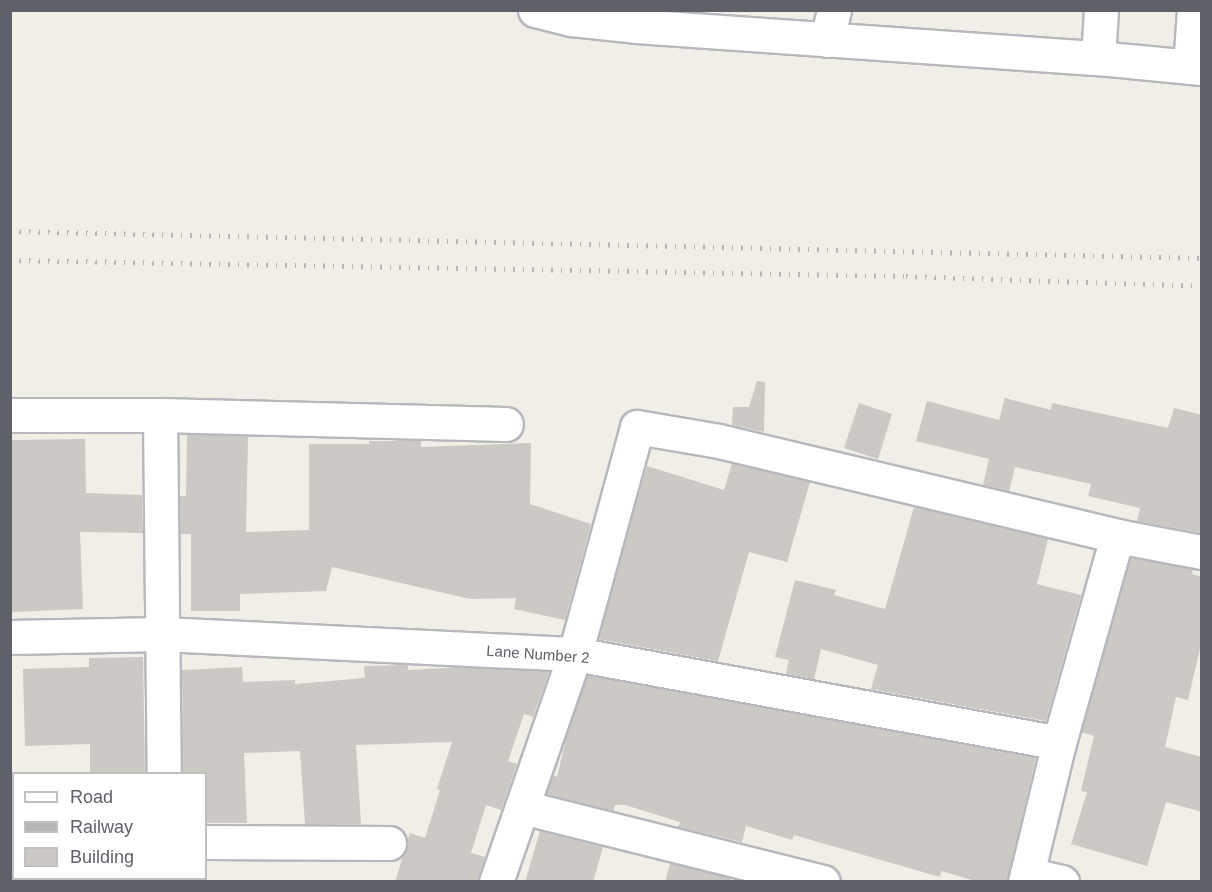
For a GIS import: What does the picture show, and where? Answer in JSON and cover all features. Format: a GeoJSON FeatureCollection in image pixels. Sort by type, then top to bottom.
{"type":"FeatureCollection","features":[{"type":"Feature","properties":{"kind":"street"},"geometry":{"type":"LineString","coordinates":[[535,10],[572,19],[830,25],[1196,68],[1194,10]]}},
{"type":"Feature","properties":{"kind":"street"},"geometry":{"type":"LineString","coordinates":[[1098,58],[1101,10]]}},
{"type":"Feature","properties":{"kind":"street"},"geometry":{"type":"LineString","coordinates":[[10,415],[160,415],[506,424]]}},
{"type":"Feature","properties":{"kind":"street"},"geometry":{"type":"LineString","coordinates":[[160,415],[164,772]]}},
{"type":"Feature","properties":{"kind":"street"},"geometry":{"type":"LineString","coordinates":[[496,882],[575,654],[637,427],[719,441],[1117,536],[1202,552]]}},
{"type":"Feature","properties":{"kind":"street"},"geometry":{"type":"LineString","coordinates":[[1062,882],[1026,878],[1059,743],[1117,536]]}},
{"type":"Feature","properties":{"kind":"street","name":"Lane Number 2"},"geometry":{"type":"LineString","coordinates":[[10,636],[163,634],[575,654],[1059,743]]}},
{"type":"Feature","properties":{"kind":"street"},"geometry":{"type":"LineString","coordinates":[[522,807],[823,882]]}},
{"type":"Feature","properties":{"kind":"street"},"geometry":{"type":"LineString","coordinates":[[207,842],[389,843]]}},
{"type":"Feature","properties":{"kind":"building"},"geometry":{"type":"Polygon","coordinates":[[[757,381],[765,382],[764,432],[732,425],[733,407],[749,407],[757,381]]]}},
{"type":"Feature","properties":{"kind":"building"},"geometry":{"type":"Polygon","coordinates":[[[1005,398],[1051,410],[1052,403],[1168,428],[1174,408],[1202,415],[1202,533],[1137,521],[1140,508],[1088,496],[1091,484],[1015,467],[1009,491],[983,485],[989,459],[916,441],[927,401],[999,420],[1005,398]]]}},
{"type":"Feature","properties":{"kind":"building"},"geometry":{"type":"Polygon","coordinates":[[[859,403],[892,414],[878,459],[844,448],[859,403]]]}},
{"type":"Feature","properties":{"kind":"building"},"geometry":{"type":"Polygon","coordinates":[[[187,434],[248,436],[246,532],[309,530],[309,444],[421,441],[421,447],[531,443],[530,504],[591,524],[565,620],[514,609],[516,598],[470,599],[332,567],[326,591],[240,594],[240,611],[191,611],[191,534],[180,534],[180,496],[186,496],[187,434]]]}},
{"type":"Feature","properties":{"kind":"building"},"geometry":{"type":"Polygon","coordinates":[[[85,439],[86,493],[142,495],[143,533],[80,532],[83,609],[10,612],[10,440],[85,439]]]}},
{"type":"Feature","properties":{"kind":"building"},"geometry":{"type":"Polygon","coordinates":[[[732,463],[810,482],[787,562],[749,552],[718,661],[598,639],[647,466],[724,490],[732,463]]]}},
{"type":"Feature","properties":{"kind":"building"},"geometry":{"type":"Polygon","coordinates":[[[914,507],[1048,539],[1037,584],[1081,595],[1046,721],[871,689],[878,665],[821,649],[814,679],[786,674],[789,660],[775,657],[795,580],[836,590],[834,595],[885,609],[914,507]]]}},
{"type":"Feature","properties":{"kind":"building"},"geometry":{"type":"Polygon","coordinates":[[[1130,558],[1193,569],[1192,574],[1202,577],[1202,640],[1188,700],[1176,697],[1165,747],[1202,757],[1202,812],[1166,802],[1147,866],[1071,844],[1087,792],[1081,791],[1094,736],[1081,732],[1130,558]]]}},
{"type":"Feature","properties":{"kind":"building"},"geometry":{"type":"Polygon","coordinates":[[[143,657],[145,772],[90,772],[90,744],[25,746],[23,669],[89,667],[89,658],[143,657]]]}},
{"type":"Feature","properties":{"kind":"building"},"geometry":{"type":"Polygon","coordinates":[[[408,665],[408,670],[461,667],[549,672],[533,717],[524,714],[508,761],[517,764],[501,810],[486,805],[471,853],[485,857],[477,882],[395,882],[410,833],[425,838],[452,742],[356,745],[361,824],[305,824],[300,751],[244,753],[247,823],[207,823],[207,772],[183,772],[182,670],[242,667],[243,682],[295,680],[295,684],[365,678],[364,666],[408,665]]]}},
{"type":"Feature","properties":{"kind":"building"},"geometry":{"type":"Polygon","coordinates":[[[587,675],[1036,758],[1007,882],[979,882],[941,871],[940,877],[794,835],[792,840],[746,826],[742,842],[678,827],[680,822],[625,805],[615,805],[614,811],[546,794],[553,775],[557,777],[569,727],[587,675]]]}},
{"type":"Feature","properties":{"kind":"building"},"geometry":{"type":"Polygon","coordinates":[[[540,831],[603,847],[593,882],[525,882],[540,831]]]}},
{"type":"Feature","properties":{"kind":"building"},"geometry":{"type":"Polygon","coordinates":[[[670,863],[731,878],[730,882],[665,882],[670,863]]]}},
{"type":"Feature","properties":{"kind":"railway"},"geometry":{"type":"LineString","coordinates":[[10,231],[1202,258]]}},
{"type":"Feature","properties":{"kind":"railway"},"geometry":{"type":"LineString","coordinates":[[10,260],[906,276],[1202,286]]}}]}
